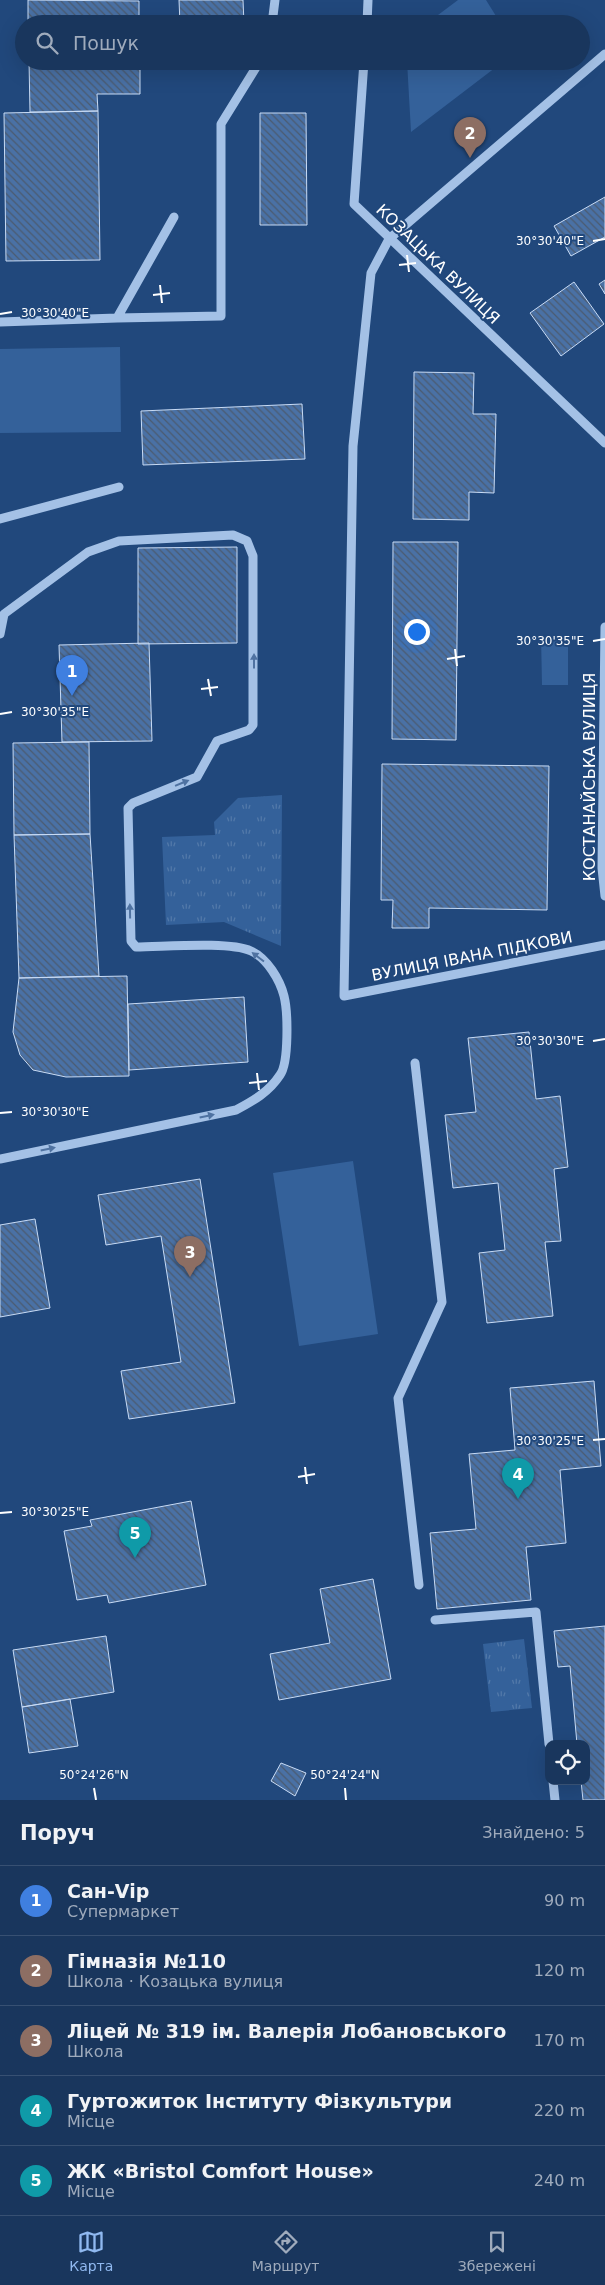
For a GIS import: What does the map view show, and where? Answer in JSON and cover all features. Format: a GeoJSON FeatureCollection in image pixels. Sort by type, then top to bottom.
{"type":"FeatureCollection","features":[{"type":"Feature","properties":{"kind":"street"},"geometry":{"type":"LineString","coordinates":[[273,15],[275,0]]}},
{"type":"Feature","properties":{"kind":"street"},"geometry":{"type":"LineString","coordinates":[[367,15],[368,0]]}},
{"type":"Feature","properties":{"kind":"street"},"geometry":{"type":"LineString","coordinates":[[590,67],[605,54]]}},
{"type":"Feature","properties":{"kind":"street"},"geometry":{"type":"LineString","coordinates":[[0,322],[220,316],[221,124],[254,70]]}},
{"type":"Feature","properties":{"kind":"street","name":"КОЗАЦЬКА ВУЛИЦЯ"},"geometry":{"type":"LineString","coordinates":[[363,70],[354,204],[605,443]]}},
{"type":"Feature","properties":{"kind":"street"},"geometry":{"type":"LineString","coordinates":[[389,239],[586,70]]}},
{"type":"Feature","properties":{"kind":"street"},"geometry":{"type":"LineString","coordinates":[[117,318],[174,217]]}},
{"type":"Feature","properties":{"kind":"street","name":"ВУЛИЦЯ ІВАНА ПІДКОВИ"},"geometry":{"type":"LineString","coordinates":[[389,239],[371,273],[353,446],[344,996],[605,946]]}},
{"type":"Feature","properties":{"kind":"street"},"geometry":{"type":"LineString","coordinates":[[0,519],[119,487]]}},
{"type":"Feature","properties":{"kind":"street"},"geometry":{"type":"LineString","coordinates":[[0,634],[4,614],[88,552],[119,541],[233,535],[247,541],[253,556],[253,725],[249,730],[217,741],[197,777],[133,804],[128,808],[131,941],[136,947],[228,946],[251,951],[266,963],[277,978],[284,996],[287,1057],[281,1075],[262,1096],[236,1110],[0,1159]]}},
{"type":"Feature","properties":{"kind":"street","name":"КОСТАНАЙСЬКА ВУЛИЦЯ"},"geometry":{"type":"LineString","coordinates":[[605,627],[602,868],[605,896]]}},
{"type":"Feature","properties":{"kind":"street"},"geometry":{"type":"LineString","coordinates":[[415,1063],[442,1302],[398,1398],[419,1585]]}},
{"type":"Feature","properties":{"kind":"street"},"geometry":{"type":"LineString","coordinates":[[435,1620],[536,1612],[549,1740]]}},
{"type":"Feature","properties":{"kind":"street"},"geometry":{"type":"LineString","coordinates":[[553,1785],[555,1800]]}},
{"type":"Feature","properties":{"kind":"green space"},"geometry":{"type":"Polygon","coordinates":[[[458,0],[486,0],[495,15],[438,15],[458,0]]]}},
{"type":"Feature","properties":{"kind":"green space"},"geometry":{"type":"Polygon","coordinates":[[[408,70],[492,70],[411,132],[408,70]]]}},
{"type":"Feature","properties":{"kind":"green space"},"geometry":{"type":"Polygon","coordinates":[[[120,347],[121,432],[0,433],[0,349],[120,347]]]}},
{"type":"Feature","properties":{"kind":"green space"},"geometry":{"type":"Polygon","coordinates":[[[541,636],[568,636],[568,685],[542,685],[541,636]]]}},
{"type":"Feature","properties":{"kind":"green space"},"geometry":{"type":"Polygon","coordinates":[[[282,795],[281,946],[224,922],[166,925],[162,837],[215,835],[214,822],[238,798],[282,795]]]}},
{"type":"Feature","properties":{"kind":"green space"},"geometry":{"type":"Polygon","coordinates":[[[353,1161],[378,1334],[299,1346],[273,1173],[353,1161]]]}},
{"type":"Feature","properties":{"kind":"green space"},"geometry":{"type":"Polygon","coordinates":[[[524,1639],[532,1708],[491,1712],[483,1644],[524,1639]]]}},
{"type":"Feature","properties":{"kind":"building"},"geometry":{"type":"Polygon","coordinates":[[[28,0],[139,1],[139,15],[28,15],[28,0]]]}},
{"type":"Feature","properties":{"kind":"building"},"geometry":{"type":"Polygon","coordinates":[[[179,0],[243,0],[244,15],[180,15],[179,0]]]}},
{"type":"Feature","properties":{"kind":"building"},"geometry":{"type":"Polygon","coordinates":[[[29,70],[140,70],[140,94],[97,94],[98,111],[30,112],[29,70]]]}},
{"type":"Feature","properties":{"kind":"building"},"geometry":{"type":"Polygon","coordinates":[[[98,111],[100,260],[6,261],[4,113],[98,111]]]}},
{"type":"Feature","properties":{"kind":"building"},"geometry":{"type":"Polygon","coordinates":[[[260,113],[306,113],[307,225],[260,225],[260,113]]]}},
{"type":"Feature","properties":{"kind":"building"},"geometry":{"type":"Polygon","coordinates":[[[605,197],[605,237],[571,256],[554,226],[605,197]]]}},
{"type":"Feature","properties":{"kind":"building"},"geometry":{"type":"Polygon","coordinates":[[[605,280],[605,294],[599,284],[605,280]]]}},
{"type":"Feature","properties":{"kind":"building"},"geometry":{"type":"Polygon","coordinates":[[[574,282],[604,324],[561,356],[530,313],[574,282]]]}},
{"type":"Feature","properties":{"kind":"building"},"geometry":{"type":"Polygon","coordinates":[[[414,372],[474,373],[473,414],[496,414],[494,493],[469,492],[469,520],[413,519],[414,372]]]}},
{"type":"Feature","properties":{"kind":"building"},"geometry":{"type":"Polygon","coordinates":[[[302,404],[305,459],[143,465],[141,411],[302,404]]]}},
{"type":"Feature","properties":{"kind":"building"},"geometry":{"type":"Polygon","coordinates":[[[393,542],[458,542],[456,740],[392,739],[393,542]]]}},
{"type":"Feature","properties":{"kind":"building"},"geometry":{"type":"Polygon","coordinates":[[[237,547],[237,643],[138,644],[138,548],[237,547]]]}},
{"type":"Feature","properties":{"kind":"building"},"geometry":{"type":"Polygon","coordinates":[[[149,643],[152,741],[62,742],[59,645],[149,643]]]}},
{"type":"Feature","properties":{"kind":"building"},"geometry":{"type":"Polygon","coordinates":[[[89,742],[90,834],[14,835],[13,743],[89,742]]]}},
{"type":"Feature","properties":{"kind":"building"},"geometry":{"type":"Polygon","coordinates":[[[382,764],[549,766],[547,910],[429,908],[429,928],[392,928],[393,900],[381,900],[382,764]]]}},
{"type":"Feature","properties":{"kind":"building"},"geometry":{"type":"Polygon","coordinates":[[[90,834],[99,976],[19,978],[14,835],[90,834]]]}},
{"type":"Feature","properties":{"kind":"building"},"geometry":{"type":"Polygon","coordinates":[[[127,976],[129,1076],[66,1077],[33,1070],[20,1055],[13,1032],[19,978],[127,976]]]}},
{"type":"Feature","properties":{"kind":"building"},"geometry":{"type":"Polygon","coordinates":[[[244,997],[248,1062],[129,1070],[128,1004],[244,997]]]}},
{"type":"Feature","properties":{"kind":"building"},"geometry":{"type":"Polygon","coordinates":[[[529,1032],[536,1099],[560,1096],[568,1167],[554,1169],[561,1241],[545,1242],[553,1316],[487,1323],[479,1253],[505,1250],[498,1183],[453,1188],[445,1115],[476,1112],[468,1038],[529,1032]]]}},
{"type":"Feature","properties":{"kind":"building"},"geometry":{"type":"Polygon","coordinates":[[[200,1179],[235,1403],[129,1419],[121,1371],[181,1362],[161,1236],[106,1245],[98,1195],[200,1179]]]}},
{"type":"Feature","properties":{"kind":"building"},"geometry":{"type":"Polygon","coordinates":[[[35,1219],[50,1308],[0,1317],[0,1225],[35,1219]]]}},
{"type":"Feature","properties":{"kind":"building"},"geometry":{"type":"Polygon","coordinates":[[[594,1381],[601,1466],[560,1470],[566,1543],[526,1547],[531,1600],[437,1609],[430,1533],[476,1529],[469,1454],[515,1450],[510,1388],[594,1381]]]}},
{"type":"Feature","properties":{"kind":"building"},"geometry":{"type":"Polygon","coordinates":[[[191,1501],[206,1585],[109,1603],[107,1595],[77,1600],[64,1531],[92,1526],[90,1520],[191,1501]]]}},
{"type":"Feature","properties":{"kind":"building"},"geometry":{"type":"Polygon","coordinates":[[[373,1579],[391,1679],[279,1700],[270,1654],[330,1643],[320,1589],[373,1579]]]}},
{"type":"Feature","properties":{"kind":"building"},"geometry":{"type":"Polygon","coordinates":[[[605,1626],[605,1800],[583,1800],[581,1785],[590,1785],[590,1740],[577,1740],[570,1666],[558,1667],[554,1631],[605,1626]]]}},
{"type":"Feature","properties":{"kind":"building"},"geometry":{"type":"Polygon","coordinates":[[[106,1636],[114,1692],[22,1707],[13,1650],[106,1636]]]}},
{"type":"Feature","properties":{"kind":"building"},"geometry":{"type":"Polygon","coordinates":[[[70,1699],[78,1746],[29,1753],[22,1707],[70,1699]]]}},
{"type":"Feature","properties":{"kind":"building"},"geometry":{"type":"Polygon","coordinates":[[[281,1763],[306,1773],[295,1796],[271,1781],[281,1763]]]}},
{"type":"Feature","properties":{"kind":"place","name":"Гімназія №110"},"geometry":{"type":"Point","coordinates":[470,158]}},
{"type":"Feature","properties":{"kind":"place","name":"Сан-Vip"},"geometry":{"type":"Point","coordinates":[72,696]}},
{"type":"Feature","properties":{"kind":"place","name":"Ліцей № 319 ім. Валерія Лобановського"},"geometry":{"type":"Point","coordinates":[190,1277]}},
{"type":"Feature","properties":{"kind":"place","name":"Гуртожиток Інституту Фізкультури"},"geometry":{"type":"Point","coordinates":[518,1499]}},
{"type":"Feature","properties":{"kind":"place","name":"ЖК «Bristol Comfort House»"},"geometry":{"type":"Point","coordinates":[135,1558]}}]}
